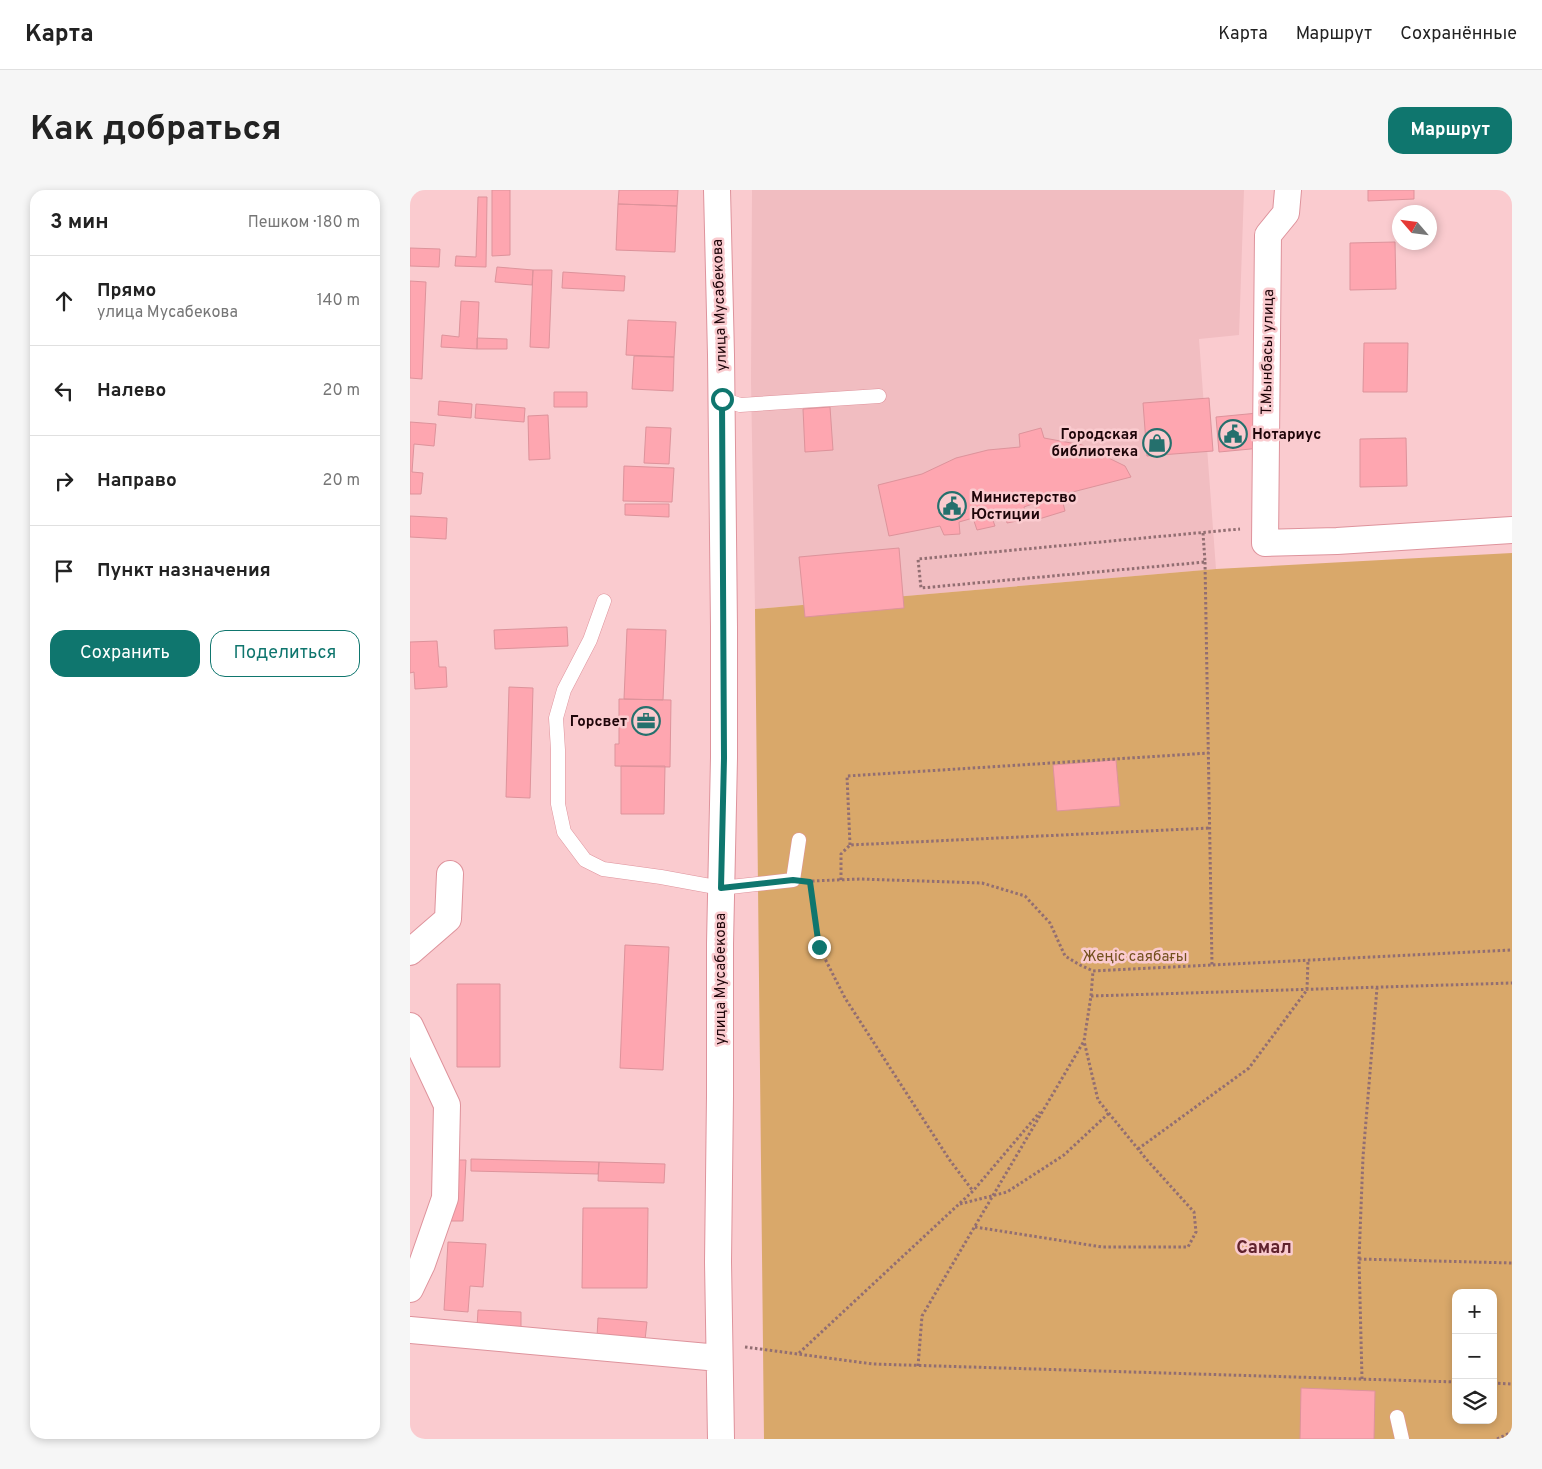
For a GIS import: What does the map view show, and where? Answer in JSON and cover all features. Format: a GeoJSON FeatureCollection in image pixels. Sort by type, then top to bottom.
{"type":"FeatureCollection","features":[{"type":"Feature","properties":{"kind":"street","name":"улица Мусабекова"},"geometry":{"type":"LineString","coordinates":[[717,190],[722,399],[724,758],[718,1262],[721,1439]]}},
{"type":"Feature","properties":{"kind":"street","name":"Т.Мынбасы улица"},"geometry":{"type":"LineString","coordinates":[[1265,527],[1268,235],[1286,213],[1288,190]]}},
{"type":"Feature","properties":{"kind":"street"},"geometry":{"type":"LineString","coordinates":[[1265,527],[1265,543],[1337,541],[1512,530]]}},
{"type":"Feature","properties":{"kind":"street"},"geometry":{"type":"LineString","coordinates":[[410,952],[448,919],[450,874]]}},
{"type":"Feature","properties":{"kind":"street"},"geometry":{"type":"LineString","coordinates":[[410,1026],[447,1105],[444,1198],[422,1264],[410,1290]]}},
{"type":"Feature","properties":{"kind":"street"},"geometry":{"type":"LineString","coordinates":[[410,1330],[720,1358]]}},
{"type":"Feature","properties":{"kind":"lane"},"geometry":{"type":"LineString","coordinates":[[722,399],[740,405],[879,396]]}},
{"type":"Feature","properties":{"kind":"lane"},"geometry":{"type":"LineString","coordinates":[[604,601],[590,640],[564,690],[556,718],[558,804],[564,832],[585,860],[603,869],[721,888],[793,880],[800,840]]}},
{"type":"Feature","properties":{"kind":"lane"},"geometry":{"type":"LineString","coordinates":[[1397,1417],[1402,1439]]}},
{"type":"Feature","properties":{"kind":"path"},"geometry":{"type":"LineString","coordinates":[[1205,562],[921,588],[918,559],[1265,527]]}},
{"type":"Feature","properties":{"kind":"path"},"geometry":{"type":"LineString","coordinates":[[1203,533],[1212,965]]}},
{"type":"Feature","properties":{"kind":"path"},"geometry":{"type":"LineString","coordinates":[[850,845],[847,776],[1209,753]]}},
{"type":"Feature","properties":{"kind":"path"},"geometry":{"type":"LineString","coordinates":[[841,880],[841,854],[850,845],[1210,828]]}},
{"type":"Feature","properties":{"kind":"path"},"geometry":{"type":"LineString","coordinates":[[973,1191],[949,1160],[845,998],[819,947],[810,882],[860,879],[982,883],[1025,896],[1050,923],[1064,956],[1093,971],[1512,950]]}},
{"type":"Feature","properties":{"kind":"path"},"geometry":{"type":"LineString","coordinates":[[1138,1149],[1250,1068],[1307,990],[1308,960]]}},
{"type":"Feature","properties":{"kind":"path"},"geometry":{"type":"LineString","coordinates":[[918,1366],[922,1316],[1084,1041],[1093,971]]}},
{"type":"Feature","properties":{"kind":"path"},"geometry":{"type":"LineString","coordinates":[[1091,996],[1512,983]]}},
{"type":"Feature","properties":{"kind":"path"},"geometry":{"type":"LineString","coordinates":[[1362,1379],[1359,1259],[1363,1157],[1377,988]]}},
{"type":"Feature","properties":{"kind":"path"},"geometry":{"type":"LineString","coordinates":[[975,1227],[1102,1246],[1188,1247],[1196,1232],[1194,1212],[1138,1149],[1098,1100],[1084,1041]]}},
{"type":"Feature","properties":{"kind":"path"},"geometry":{"type":"LineString","coordinates":[[798,1354],[973,1191],[1046,1105]]}},
{"type":"Feature","properties":{"kind":"path"},"geometry":{"type":"LineString","coordinates":[[959,1204],[1007,1192],[1064,1155],[1108,1113]]}},
{"type":"Feature","properties":{"kind":"path"},"geometry":{"type":"LineString","coordinates":[[1359,1259],[1512,1263]]}},
{"type":"Feature","properties":{"kind":"path"},"geometry":{"type":"LineString","coordinates":[[745,1346],[873,1364],[1452,1382]]}},
{"type":"Feature","properties":{"kind":"path"},"geometry":{"type":"LineString","coordinates":[[1497,1383],[1512,1384]]}},
{"type":"Feature","properties":{"kind":"path"},"geometry":{"type":"LineString","coordinates":[[1497,1439],[1512,1432]]}},
{"type":"Feature","properties":{"kind":"shaded area"},"geometry":{"type":"Polygon","coordinates":[[[752,190],[1244,190],[1239,335],[1199,339],[1216,569],[755,609],[751,381],[752,190]]]}},
{"type":"Feature","properties":{"kind":"green space","name":"Жеңіс саябағы"},"geometry":{"type":"Polygon","coordinates":[[[1512,553],[1512,1439],[764,1439],[755,609],[1216,569],[1512,553]]]}},
{"type":"Feature","properties":{"kind":"building"},"geometry":{"type":"Polygon","coordinates":[[[492,190],[510,190],[510,255],[492,256],[492,190]]]}},
{"type":"Feature","properties":{"kind":"building"},"geometry":{"type":"Polygon","coordinates":[[[619,190],[678,190],[677,206],[618,204],[619,190]]]}},
{"type":"Feature","properties":{"kind":"building"},"geometry":{"type":"Polygon","coordinates":[[[1368,190],[1414,190],[1414,199],[1368,201],[1368,190]]]}},
{"type":"Feature","properties":{"kind":"building"},"geometry":{"type":"Polygon","coordinates":[[[478,197],[487,197],[486,267],[455,266],[456,256],[476,257],[478,197]]]}},
{"type":"Feature","properties":{"kind":"building"},"geometry":{"type":"Polygon","coordinates":[[[618,204],[677,206],[675,252],[616,250],[618,204]]]}},
{"type":"Feature","properties":{"kind":"building"},"geometry":{"type":"Polygon","coordinates":[[[1392,242],[1392,250],[1395,250],[1396,289],[1350,290],[1350,243],[1392,242]]]}},
{"type":"Feature","properties":{"kind":"building"},"geometry":{"type":"Polygon","coordinates":[[[410,248],[440,249],[439,267],[410,266],[410,248]]]}},
{"type":"Feature","properties":{"kind":"building"},"geometry":{"type":"Polygon","coordinates":[[[497,267],[533,270],[532,285],[495,282],[497,267]]]}},
{"type":"Feature","properties":{"kind":"building"},"geometry":{"type":"Polygon","coordinates":[[[533,270],[552,270],[549,348],[530,347],[533,270]]]}},
{"type":"Feature","properties":{"kind":"building"},"geometry":{"type":"Polygon","coordinates":[[[563,272],[625,276],[624,291],[562,288],[563,272]]]}},
{"type":"Feature","properties":{"kind":"building"},"geometry":{"type":"Polygon","coordinates":[[[410,281],[426,282],[422,379],[410,378],[410,281]]]}},
{"type":"Feature","properties":{"kind":"building"},"geometry":{"type":"Polygon","coordinates":[[[461,301],[479,302],[477,349],[441,347],[442,335],[459,337],[461,301]]]}},
{"type":"Feature","properties":{"kind":"building"},"geometry":{"type":"Polygon","coordinates":[[[628,320],[676,322],[674,357],[626,355],[628,320]]]}},
{"type":"Feature","properties":{"kind":"building"},"geometry":{"type":"Polygon","coordinates":[[[477,338],[507,339],[507,349],[477,349],[477,338]]]}},
{"type":"Feature","properties":{"kind":"building"},"geometry":{"type":"Polygon","coordinates":[[[1364,343],[1408,343],[1407,392],[1363,392],[1364,343]]]}},
{"type":"Feature","properties":{"kind":"building"},"geometry":{"type":"Polygon","coordinates":[[[634,356],[674,357],[673,391],[632,389],[634,356]]]}},
{"type":"Feature","properties":{"kind":"building"},"geometry":{"type":"Polygon","coordinates":[[[554,392],[587,392],[587,407],[554,407],[554,392]]]}},
{"type":"Feature","properties":{"kind":"building"},"geometry":{"type":"Polygon","coordinates":[[[1209,398],[1213,451],[1147,456],[1143,403],[1209,398]]]}},
{"type":"Feature","properties":{"kind":"building"},"geometry":{"type":"Polygon","coordinates":[[[439,401],[472,404],[471,418],[438,415],[439,401]]]}},
{"type":"Feature","properties":{"kind":"building"},"geometry":{"type":"Polygon","coordinates":[[[476,404],[525,408],[524,422],[475,418],[476,404]]]}},
{"type":"Feature","properties":{"kind":"building"},"geometry":{"type":"Polygon","coordinates":[[[830,407],[833,450],[805,452],[803,409],[830,407]]]}},
{"type":"Feature","properties":{"kind":"building"},"geometry":{"type":"Polygon","coordinates":[[[1258,413],[1261,448],[1219,452],[1216,417],[1258,413]]]}},
{"type":"Feature","properties":{"kind":"building"},"geometry":{"type":"Polygon","coordinates":[[[548,415],[550,459],[529,460],[528,416],[548,415]]]}},
{"type":"Feature","properties":{"kind":"building"},"geometry":{"type":"Polygon","coordinates":[[[410,422],[436,424],[434,446],[414,444],[412,472],[423,473],[421,494],[410,494],[410,422]]]}},
{"type":"Feature","properties":{"kind":"building"},"geometry":{"type":"Polygon","coordinates":[[[646,427],[671,428],[669,464],[644,463],[646,427]]]}},
{"type":"Feature","properties":{"kind":"building"},"geometry":{"type":"Polygon","coordinates":[[[1041,428],[1044,438],[1082,445],[1125,466],[1131,477],[1061,495],[1065,511],[1039,519],[1035,503],[1024,507],[1027,519],[1007,523],[1004,510],[991,515],[995,526],[977,530],[973,518],[959,522],[960,534],[944,535],[940,526],[889,536],[878,485],[922,474],[956,458],[988,450],[1020,447],[1019,434],[1041,428]]]}},
{"type":"Feature","properties":{"kind":"building"},"geometry":{"type":"Polygon","coordinates":[[[1406,438],[1407,486],[1360,487],[1360,439],[1406,438]]]}},
{"type":"Feature","properties":{"kind":"building"},"geometry":{"type":"Polygon","coordinates":[[[624,466],[674,468],[672,502],[623,501],[624,466]]]}},
{"type":"Feature","properties":{"kind":"building"},"geometry":{"type":"Polygon","coordinates":[[[625,504],[669,504],[669,517],[625,515],[625,504]]]}},
{"type":"Feature","properties":{"kind":"building"},"geometry":{"type":"Polygon","coordinates":[[[410,516],[447,518],[446,539],[410,537],[410,516]]]}},
{"type":"Feature","properties":{"kind":"building"},"geometry":{"type":"Polygon","coordinates":[[[899,548],[904,608],[805,617],[799,557],[899,548]]]}},
{"type":"Feature","properties":{"kind":"building"},"geometry":{"type":"Polygon","coordinates":[[[567,627],[568,646],[495,649],[494,630],[567,627]]]}},
{"type":"Feature","properties":{"kind":"building"},"geometry":{"type":"Polygon","coordinates":[[[627,629],[666,630],[663,700],[624,699],[627,629]]]}},
{"type":"Feature","properties":{"kind":"building"},"geometry":{"type":"Polygon","coordinates":[[[437,641],[439,667],[446,667],[447,687],[415,689],[414,672],[410,673],[410,642],[437,641]]]}},
{"type":"Feature","properties":{"kind":"building"},"geometry":{"type":"Polygon","coordinates":[[[509,687],[533,688],[530,798],[506,797],[509,687]]]}},
{"type":"Feature","properties":{"kind":"building"},"geometry":{"type":"Polygon","coordinates":[[[619,699],[671,700],[670,767],[615,766],[615,744],[619,744],[619,699]]]}},
{"type":"Feature","properties":{"kind":"building"},"geometry":{"type":"Polygon","coordinates":[[[1116,760],[1120,806],[1057,811],[1053,765],[1116,760]]]}},
{"type":"Feature","properties":{"kind":"building"},"geometry":{"type":"Polygon","coordinates":[[[621,766],[665,766],[664,814],[621,814],[621,766]]]}},
{"type":"Feature","properties":{"kind":"building"},"geometry":{"type":"Polygon","coordinates":[[[625,945],[669,947],[663,1070],[620,1068],[625,945]]]}},
{"type":"Feature","properties":{"kind":"building"},"geometry":{"type":"Polygon","coordinates":[[[457,984],[500,984],[500,1067],[457,1067],[457,984]]]}},
{"type":"Feature","properties":{"kind":"building"},"geometry":{"type":"Polygon","coordinates":[[[471,1159],[599,1162],[598,1174],[471,1171],[471,1159]]]}},
{"type":"Feature","properties":{"kind":"building"},"geometry":{"type":"Polygon","coordinates":[[[453,1160],[466,1160],[463,1221],[451,1221],[453,1160]]]}},
{"type":"Feature","properties":{"kind":"building"},"geometry":{"type":"Polygon","coordinates":[[[599,1162],[665,1164],[664,1183],[598,1181],[599,1162]]]}},
{"type":"Feature","properties":{"kind":"building"},"geometry":{"type":"Polygon","coordinates":[[[583,1208],[648,1208],[647,1288],[582,1288],[583,1208]]]}},
{"type":"Feature","properties":{"kind":"building"},"geometry":{"type":"Polygon","coordinates":[[[448,1242],[486,1244],[483,1287],[470,1286],[468,1312],[444,1310],[448,1242]]]}},
{"type":"Feature","properties":{"kind":"building"},"geometry":{"type":"Polygon","coordinates":[[[478,1310],[521,1312],[521,1329],[477,1327],[478,1310]]]}},
{"type":"Feature","properties":{"kind":"building"},"geometry":{"type":"Polygon","coordinates":[[[598,1318],[647,1322],[645,1340],[597,1337],[598,1318]]]}},
{"type":"Feature","properties":{"kind":"building"},"geometry":{"type":"Polygon","coordinates":[[[1301,1388],[1375,1391],[1374,1439],[1300,1439],[1301,1388]]]}},
{"type":"Feature","properties":{"kind":"place","name":"Нотариус"},"geometry":{"type":"Point","coordinates":[1233,434]}},
{"type":"Feature","properties":{"kind":"place","name":"Городская библиотека"},"geometry":{"type":"Point","coordinates":[1157,443]}},
{"type":"Feature","properties":{"kind":"place","name":"Министерство Юстиции"},"geometry":{"type":"Point","coordinates":[952,506]}},
{"type":"Feature","properties":{"kind":"place","name":"Горсвет"},"geometry":{"type":"Point","coordinates":[646,721]}},
{"type":"Feature","properties":{"kind":"district","name":"Самал"},"geometry":{"type":"Point","coordinates":[1264,1247]}},
{"type":"Feature","properties":{"kind":"route"},"geometry":{"type":"LineString","coordinates":[[722,399],[724,758],[721,888],[793,880],[810,882],[819,947]]}}]}
